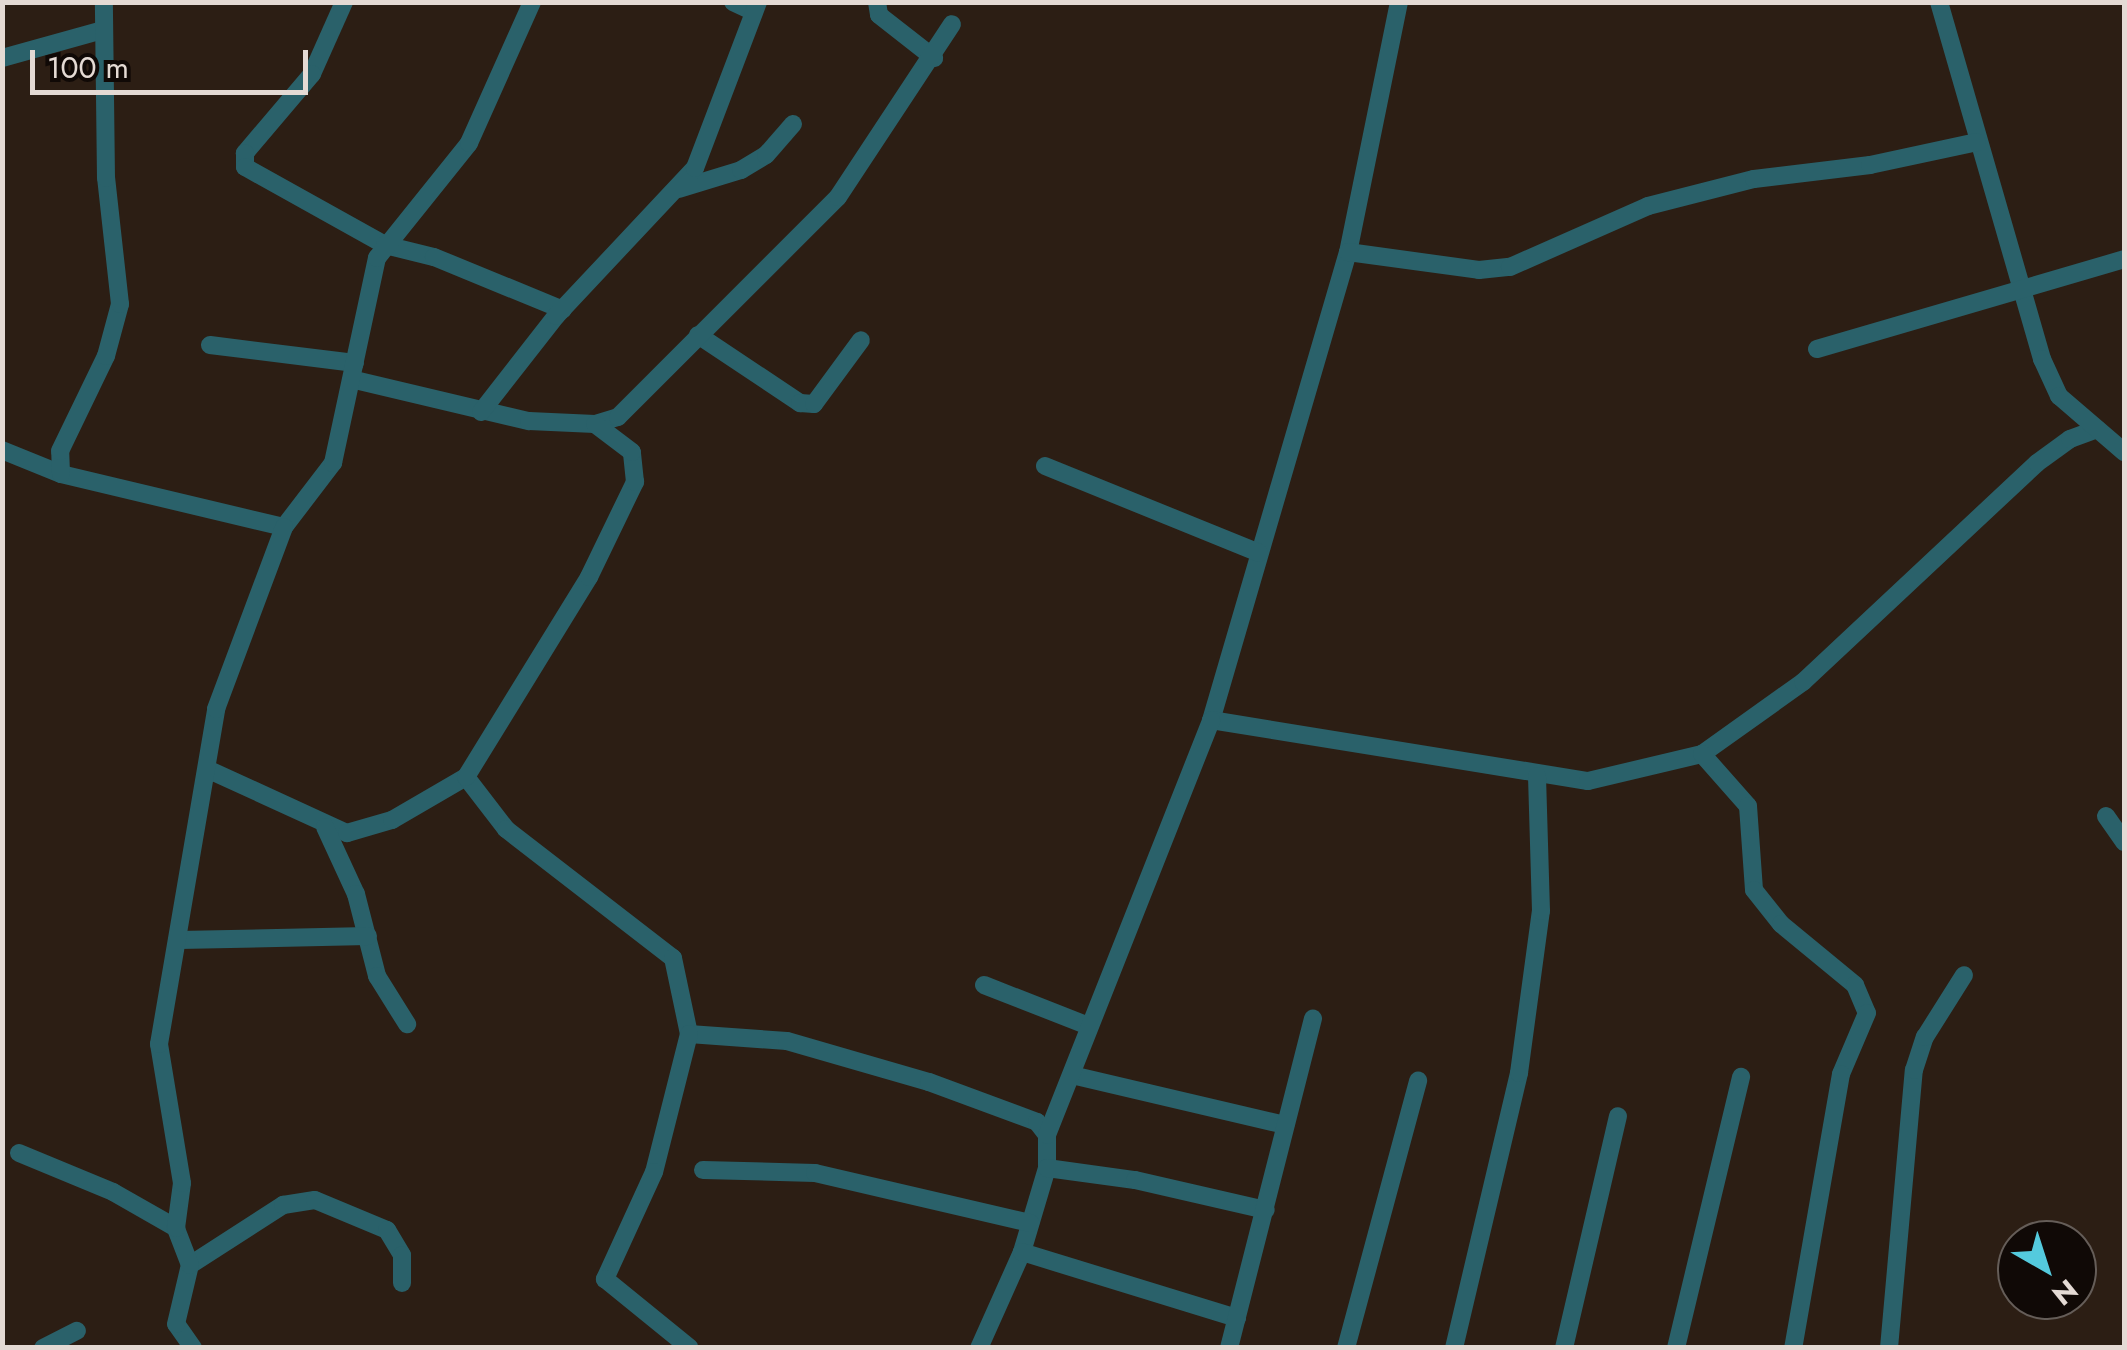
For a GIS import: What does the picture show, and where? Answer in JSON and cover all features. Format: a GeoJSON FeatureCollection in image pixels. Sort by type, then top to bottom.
{"type":"FeatureCollection","features":[{"type":"Feature","properties":{"kind":"street"},"geometry":{"type":"LineString","coordinates":[[61,474],[60,451],[106,356],[120,304],[106,178],[104,2]]}},
{"type":"Feature","properties":{"kind":"street"},"geometry":{"type":"LineString","coordinates":[[344,2],[312,74],[242,161],[266,184],[385,244],[434,257],[563,310]]}},
{"type":"Feature","properties":{"kind":"street"},"geometry":{"type":"LineString","coordinates":[[184,1344],[176,1312],[190,1264],[176,1228],[182,1183],[158,1044],[216,709],[284,527],[333,462],[355,371],[366,290],[385,244],[468,143],[532,2]]}},
{"type":"Feature","properties":{"kind":"street"},"geometry":{"type":"LineString","coordinates":[[481,412],[563,310],[695,168],[756,7],[733,2]]}},
{"type":"Feature","properties":{"kind":"street"},"geometry":{"type":"LineString","coordinates":[[877,2],[878,15],[934,58]]}},
{"type":"Feature","properties":{"kind":"street"},"geometry":{"type":"LineString","coordinates":[[984,1346],[1022,1252],[1047,1168],[1047,1135],[1076,1076],[1086,1025],[1211,720],[1348,252],[1400,2]]}},
{"type":"Feature","properties":{"kind":"street"},"geometry":{"type":"LineString","coordinates":[[1939,2],[1977,142],[2023,293],[2060,396],[2070,439]]}},
{"type":"Feature","properties":{"kind":"street"},"geometry":{"type":"LineString","coordinates":[[210,345],[355,371],[481,412],[596,424],[632,408],[698,335],[838,196],[880,126],[934,58],[952,24]]}},
{"type":"Feature","properties":{"kind":"street"},"geometry":{"type":"LineString","coordinates":[[2,58],[103,30]]}},
{"type":"Feature","properties":{"kind":"street"},"geometry":{"type":"LineString","coordinates":[[679,189],[740,170],[766,155],[793,124]]}},
{"type":"Feature","properties":{"kind":"street"},"geometry":{"type":"LineString","coordinates":[[1348,252],[1479,270],[1510,267],[1648,206],[1754,179],[1870,165],[1977,142]]}},
{"type":"Feature","properties":{"kind":"street"},"geometry":{"type":"LineString","coordinates":[[1818,349],[2023,293],[2124,259]]}},
{"type":"Feature","properties":{"kind":"street"},"geometry":{"type":"LineString","coordinates":[[698,335],[800,403],[814,404],[861,340]]}},
{"type":"Feature","properties":{"kind":"street"},"geometry":{"type":"LineString","coordinates":[[2060,396],[2124,452]]}},
{"type":"Feature","properties":{"kind":"street"},"geometry":{"type":"LineString","coordinates":[[206,769],[346,833],[392,820],[466,777],[588,577],[635,482],[632,452],[596,424]]}},
{"type":"Feature","properties":{"kind":"street"},"geometry":{"type":"LineString","coordinates":[[1211,720],[1537,776],[1588,780],[1702,754],[1804,682],[2070,439],[2097,429]]}},
{"type":"Feature","properties":{"kind":"street"},"geometry":{"type":"LineString","coordinates":[[2,450],[61,474],[284,527]]}},
{"type":"Feature","properties":{"kind":"street"},"geometry":{"type":"LineString","coordinates":[[1045,466],[1259,553]]}},
{"type":"Feature","properties":{"kind":"street"},"geometry":{"type":"LineString","coordinates":[[1702,754],[1748,806],[1752,878],[1761,901],[1855,985],[1867,1013],[1841,1074],[1793,1348]]}},
{"type":"Feature","properties":{"kind":"street"},"geometry":{"type":"LineString","coordinates":[[1454,1348],[1518,1073],[1541,911],[1537,776]]}},
{"type":"Feature","properties":{"kind":"street"},"geometry":{"type":"LineString","coordinates":[[466,777],[506,829],[673,958],[688,1034],[654,1172],[605,1279],[690,1348]]}},
{"type":"Feature","properties":{"kind":"street"},"geometry":{"type":"LineString","coordinates":[[2106,816],[2124,842]]}},
{"type":"Feature","properties":{"kind":"street"},"geometry":{"type":"LineString","coordinates":[[324,826],[338,844],[377,976],[407,1024]]}},
{"type":"Feature","properties":{"kind":"street"},"geometry":{"type":"LineString","coordinates":[[179,940],[368,936]]}},
{"type":"Feature","properties":{"kind":"street"},"geometry":{"type":"LineString","coordinates":[[1889,1348],[1914,1070],[1925,1036],[1964,975]]}},
{"type":"Feature","properties":{"kind":"street"},"geometry":{"type":"LineString","coordinates":[[984,984],[1086,1025]]}},
{"type":"Feature","properties":{"kind":"street"},"geometry":{"type":"LineString","coordinates":[[1229,1348],[1312,1019]]}},
{"type":"Feature","properties":{"kind":"street"},"geometry":{"type":"LineString","coordinates":[[688,1034],[787,1041],[1026,1115],[1047,1135]]}},
{"type":"Feature","properties":{"kind":"street"},"geometry":{"type":"LineString","coordinates":[[1076,1076],[1285,1125]]}},
{"type":"Feature","properties":{"kind":"street"},"geometry":{"type":"LineString","coordinates":[[1676,1348],[1741,1077]]}},
{"type":"Feature","properties":{"kind":"street"},"geometry":{"type":"LineString","coordinates":[[1346,1348],[1418,1081]]}},
{"type":"Feature","properties":{"kind":"street"},"geometry":{"type":"LineString","coordinates":[[1564,1348],[1618,1116]]}},
{"type":"Feature","properties":{"kind":"street"},"geometry":{"type":"LineString","coordinates":[[20,1154],[112,1192],[176,1228]]}},
{"type":"Feature","properties":{"kind":"street"},"geometry":{"type":"LineString","coordinates":[[1047,1168],[1135,1180],[1266,1210]]}},
{"type":"Feature","properties":{"kind":"street"},"geometry":{"type":"LineString","coordinates":[[702,1170],[815,1173],[1030,1223]]}},
{"type":"Feature","properties":{"kind":"street"},"geometry":{"type":"LineString","coordinates":[[190,1264],[270,1212],[315,1200],[387,1230],[402,1255],[402,1283]]}},
{"type":"Feature","properties":{"kind":"street"},"geometry":{"type":"LineString","coordinates":[[1022,1252],[1237,1318]]}},
{"type":"Feature","properties":{"kind":"street"},"geometry":{"type":"LineString","coordinates":[[43,1348],[77,1331]]}}]}
